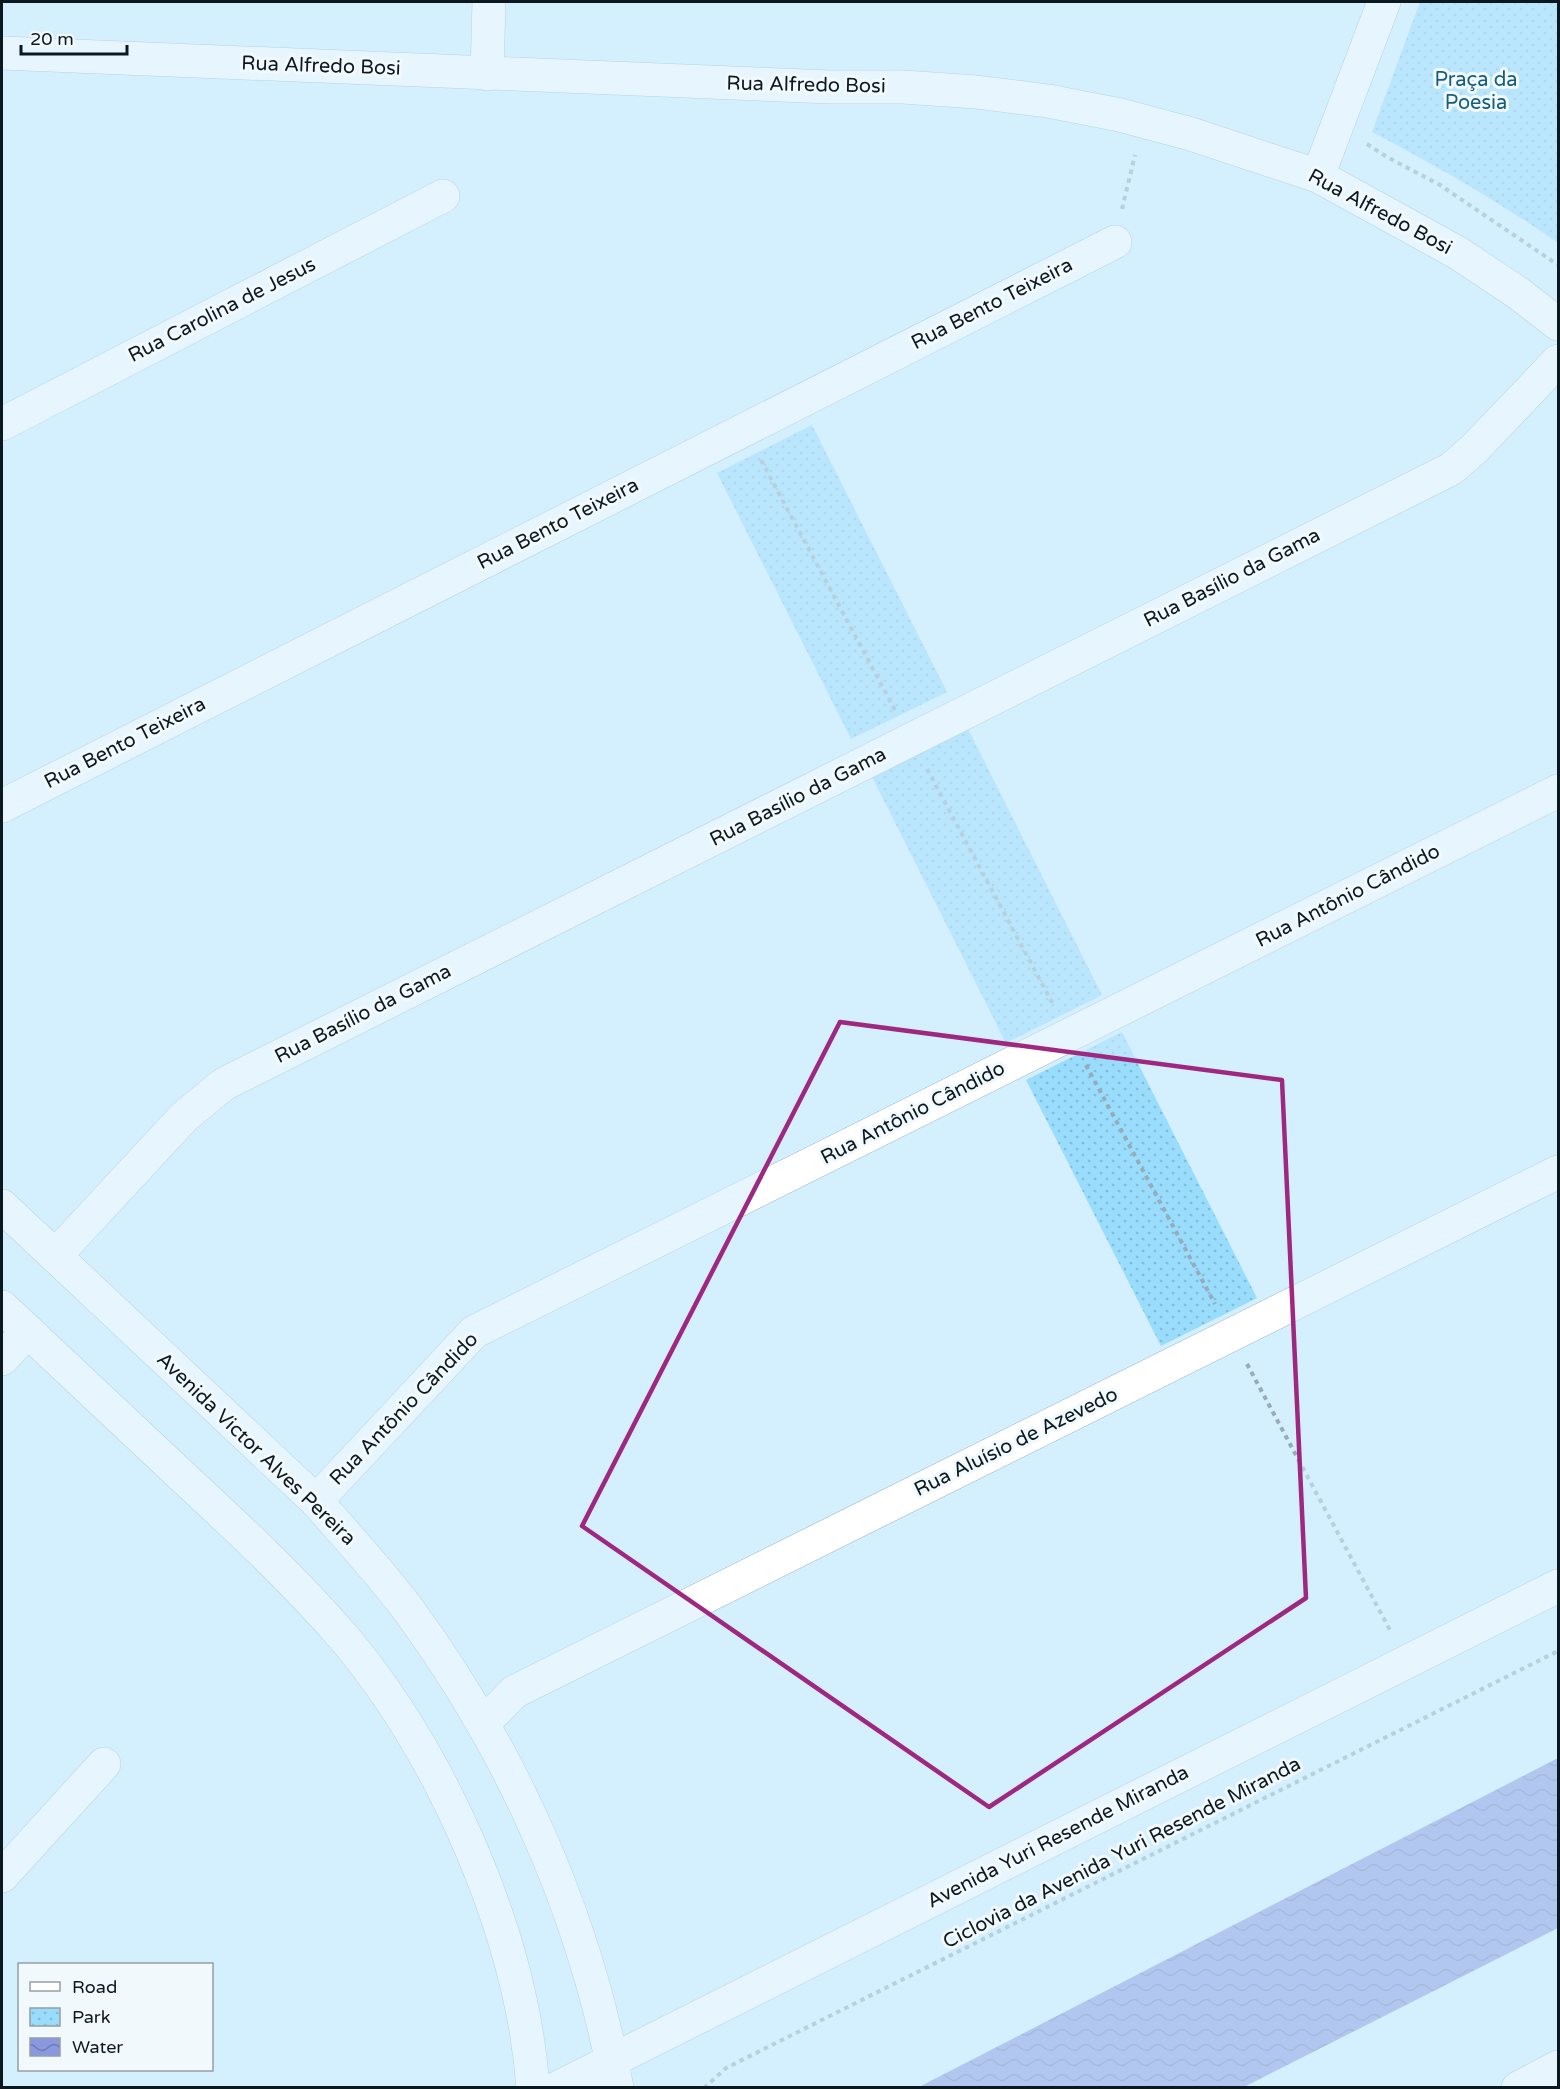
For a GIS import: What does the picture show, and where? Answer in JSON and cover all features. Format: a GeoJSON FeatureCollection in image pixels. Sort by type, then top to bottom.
{"type":"FeatureCollection","features":[{"type":"Feature","properties":{"kind":"street"},"geometry":{"type":"LineString","coordinates":[[487,74],[489,2]]}},
{"type":"Feature","properties":{"kind":"street"},"geometry":{"type":"LineString","coordinates":[[1318,176],[1384,2]]}},
{"type":"Feature","properties":{"kind":"street","name":"Rua Alfredo Bosi"},"geometry":{"type":"LineString","coordinates":[[2,53],[830,87],[903,87],[976,92],[1048,101],[1191,134],[1318,176],[1458,253],[1518,293],[1558,324]]}},
{"type":"Feature","properties":{"kind":"street","name":"Rua Carolina de Jesus"},"geometry":{"type":"LineString","coordinates":[[2,424],[443,196]]}},
{"type":"Feature","properties":{"kind":"street","name":"Rua Bento Teixeira"},"geometry":{"type":"LineString","coordinates":[[2,806],[1115,242]]}},
{"type":"Feature","properties":{"kind":"street","name":"Rua Basílio da Gama"},"geometry":{"type":"LineString","coordinates":[[55,1256],[184,1118],[224,1084],[1451,469],[1474,449],[1558,361]]}},
{"type":"Feature","properties":{"kind":"street","name":"Rua Antônio Cândido"},"geometry":{"type":"LineString","coordinates":[[316,1501],[474,1332],[1558,790]]}},
{"type":"Feature","properties":{"kind":"street","name":"Rua Aluísio de Azevedo"},"geometry":{"type":"LineString","coordinates":[[483,1724],[514,1692],[1558,1172]]}},
{"type":"Feature","properties":{"kind":"street","name":"Avenida Victor Alves Pereira"},"geometry":{"type":"LineString","coordinates":[[2,1206],[316,1501],[363,1553],[447,1665],[483,1724],[546,1850],[571,1915],[594,1987],[615,2074]]}},
{"type":"Feature","properties":{"kind":"street"},"geometry":{"type":"LineString","coordinates":[[2,1307],[283,1572],[346,1641],[384,1692],[433,1772],[474,1856],[498,1922],[517,1989],[531,2058],[533,2088]]}},
{"type":"Feature","properties":{"kind":"street"},"geometry":{"type":"LineString","coordinates":[[2,1359],[28,1331]]}},
{"type":"Feature","properties":{"kind":"street","name":"Avenida Yuri Resende Miranda"},"geometry":{"type":"LineString","coordinates":[[557,2088],[615,2074],[1558,1586]]}},
{"type":"Feature","properties":{"kind":"street"},"geometry":{"type":"LineString","coordinates":[[2,1876],[104,1764]]}},
{"type":"Feature","properties":{"kind":"street"},"geometry":{"type":"LineString","coordinates":[[1518,2088],[1558,2067]]}},
{"type":"Feature","properties":{"kind":"path"},"geometry":{"type":"LineString","coordinates":[[1115,242],[1142,121]]}},
{"type":"Feature","properties":{"kind":"path"},"geometry":{"type":"LineString","coordinates":[[1364,142],[1387,157],[1440,184],[1558,265]]}},
{"type":"Feature","properties":{"kind":"path","name":"Ciclovia da Avenida Yuri Resende Miranda"},"geometry":{"type":"LineString","coordinates":[[704,2088],[726,2068],[1558,1651]]}},
{"type":"Feature","properties":{"kind":"highlighted area"},"geometry":{"type":"Polygon","coordinates":[[[840,1022],[1282,1080],[1306,1598],[989,1807],[582,1526],[840,1022]]]}},
{"type":"Feature","properties":{"kind":"green space","name":"Praça da Poesia"},"geometry":{"type":"Polygon","coordinates":[[[1420,2],[1558,2],[1558,243],[1467,185],[1372,132],[1420,2]]]}},
{"type":"Feature","properties":{"kind":"green space"},"geometry":{"type":"Polygon","coordinates":[[[812,425],[947,692],[851,739],[717,473],[812,425]]]}},
{"type":"Feature","properties":{"kind":"green space"},"geometry":{"type":"Polygon","coordinates":[[[968,729],[1102,995],[1006,1043],[872,777],[968,729]]]}},
{"type":"Feature","properties":{"kind":"green space"},"geometry":{"type":"Polygon","coordinates":[[[1122,1032],[1257,1298],[1161,1346],[1026,1080],[1122,1032]]]}},
{"type":"Feature","properties":{"kind":"water"},"geometry":{"type":"Polygon","coordinates":[[[1558,1758],[1558,1928],[1244,2087],[919,2087],[1558,1758]]]}}]}
